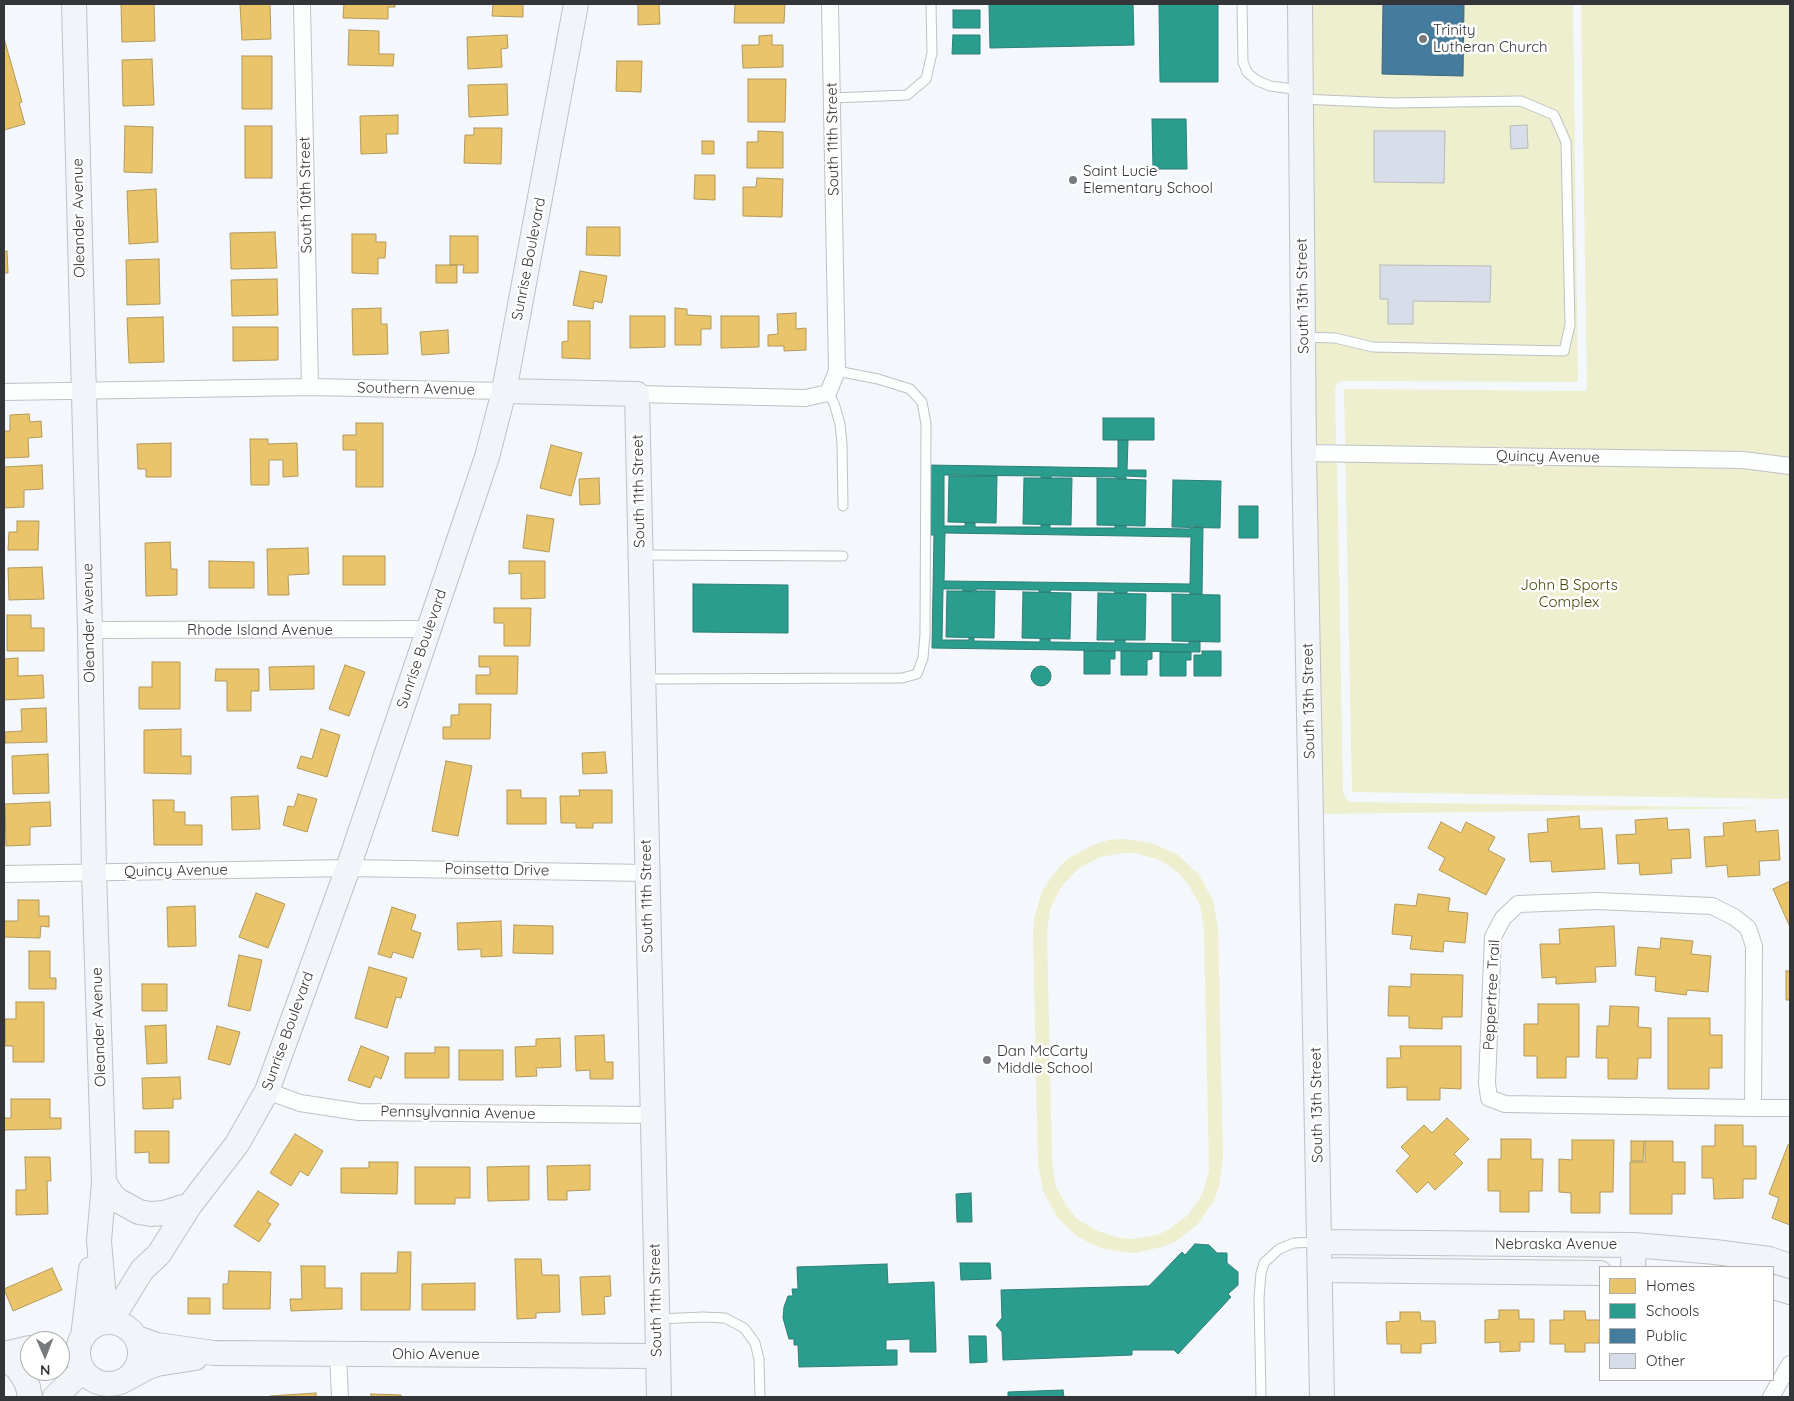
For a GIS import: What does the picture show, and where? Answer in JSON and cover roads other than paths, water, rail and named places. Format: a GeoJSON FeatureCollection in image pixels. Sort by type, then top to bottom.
{"type":"FeatureCollection","features":[{"type":"Feature","properties":{"kind":"street","name":"Oleander Avenue"},"geometry":{"type":"LineString","coordinates":[[74,4],[90,630],[94,872],[104,1182],[99,1241],[108,1322]]}},
{"type":"Feature","properties":{"kind":"street","name":"South 10th Street"},"geometry":{"type":"LineString","coordinates":[[302,4],[310,387]]}},
{"type":"Feature","properties":{"kind":"street","name":"Sunrise Boulevard"},"geometry":{"type":"LineString","coordinates":[[136,1337],[143,1295],[159,1254],[190,1205],[238,1144],[267,1091],[348,868],[487,458],[504,391],[576,4]]}},
{"type":"Feature","properties":{"kind":"street","name":"South 11th Street"},"geometry":{"type":"LineString","coordinates":[[828,393],[837,371],[830,4]]}},
{"type":"Feature","properties":{"kind":"street","name":"South 13th Street"},"geometry":{"type":"LineString","coordinates":[[1300,4],[1304,453],[1322,1397]]}},
{"type":"Feature","properties":{"kind":"street","name":"Southern Avenue"},"geometry":{"type":"LineString","coordinates":[[4,392],[310,387],[805,398],[828,393]]}},
{"type":"Feature","properties":{"kind":"street","name":"South 11th Street"},"geometry":{"type":"LineString","coordinates":[[637,394],[658,1397]]}},
{"type":"Feature","properties":{"kind":"street","name":"Quincy Avenue"},"geometry":{"type":"LineString","coordinates":[[1304,453],[1743,460],[1790,466]]}},
{"type":"Feature","properties":{"kind":"street","name":"Rhode Island Avenue"},"geometry":{"type":"LineString","coordinates":[[90,630],[430,629]]}},
{"type":"Feature","properties":{"kind":"street","name":"Quincy Avenue"},"geometry":{"type":"LineString","coordinates":[[4,874],[348,868]]}},
{"type":"Feature","properties":{"kind":"street","name":"Poinsetta Drive"},"geometry":{"type":"LineString","coordinates":[[348,868],[647,873]]}},
{"type":"Feature","properties":{"kind":"street","name":"Peppertree Trail"},"geometry":{"type":"LineString","coordinates":[[1753,1108],[1754,946],[1748,928],[1734,917],[1712,906],[1597,901],[1518,904],[1503,918],[1494,937],[1487,1083],[1489,1098],[1505,1104],[1753,1108],[1790,1108]]}},
{"type":"Feature","properties":{"kind":"street","name":"Pennsylvannia Avenue"},"geometry":{"type":"LineString","coordinates":[[267,1091],[300,1103],[359,1112],[652,1115]]}},
{"type":"Feature","properties":{"kind":"street"},"geometry":{"type":"LineString","coordinates":[[104,1182],[112,1195],[119,1201],[139,1212],[151,1214],[164,1213],[190,1205]]}},
{"type":"Feature","properties":{"kind":"street","name":"Oleander Avenue"},"geometry":{"type":"LineString","coordinates":[[75,1340],[92,1263],[99,1241]]}},
{"type":"Feature","properties":{"kind":"street","name":"Nebraska Avenue"},"geometry":{"type":"LineString","coordinates":[[1320,1242],[1459,1244],[1634,1256],[1715,1252],[1768,1259],[1790,1266]]}},
{"type":"Feature","properties":{"kind":"street"},"geometry":{"type":"LineString","coordinates":[[1458,1272],[1459,1244]]}},
{"type":"Feature","properties":{"kind":"street","name":"Sunrise Boulevard"},"geometry":{"type":"LineString","coordinates":[[108,1322],[142,1270],[159,1254]]}},
{"type":"Feature","properties":{"kind":"street","name":"Nebraska Avenue"},"geometry":{"type":"LineString","coordinates":[[1320,1270],[1599,1273]]}},
{"type":"Feature","properties":{"kind":"street"},"geometry":{"type":"LineString","coordinates":[[1774,1287],[1790,1292]]}},
{"type":"Feature","properties":{"kind":"street"},"geometry":{"type":"LineString","coordinates":[[55,1397],[74,1366],[78,1352],[75,1340],[97,1325],[108,1322],[128,1328],[136,1337],[140,1346],[139,1363],[119,1381],[87,1397]]}},
{"type":"Feature","properties":{"kind":"street","name":"Ohio Avenue"},"geometry":{"type":"LineString","coordinates":[[136,1337],[162,1346],[214,1353],[657,1356]]}},
{"type":"Feature","properties":{"kind":"street"},"geometry":{"type":"LineString","coordinates":[[4,1355],[20,1351]]}},
{"type":"Feature","properties":{"kind":"street","name":"Ohio Avenue"},"geometry":{"type":"LineString","coordinates":[[119,1381],[157,1364],[190,1360],[214,1353]]}},
{"type":"Feature","properties":{"kind":"street"},"geometry":{"type":"LineString","coordinates":[[338,1354],[340,1397]]}},
{"type":"Feature","properties":{"kind":"street"},"geometry":{"type":"LineString","coordinates":[[4,1355],[20,1358]]}},
{"type":"Feature","properties":{"kind":"street"},"geometry":{"type":"LineString","coordinates":[[4,1355],[24,1378],[30,1397]]}},
{"type":"Feature","properties":{"kind":"street"},"geometry":{"type":"LineString","coordinates":[[1771,1397],[1790,1364]]}},
{"type":"Feature","properties":{"kind":"street"},"geometry":{"type":"LineString","coordinates":[[74,1366],[93,1380],[119,1381]]}},
{"type":"Feature","properties":{"kind":"lane"},"geometry":{"type":"LineString","coordinates":[[832,98],[907,95],[926,79],[932,53],[930,4]]}},
{"type":"Feature","properties":{"kind":"lane"},"geometry":{"type":"LineString","coordinates":[[1242,4],[1243,62],[1248,72],[1256,80],[1270,86],[1301,94],[1393,103],[1522,101],[1554,115],[1566,142],[1570,325],[1564,351],[1373,347],[1335,338],[1303,337]]}},
{"type":"Feature","properties":{"kind":"lane"},"geometry":{"type":"LineString","coordinates":[[643,679],[902,678],[917,674],[923,658],[925,634],[926,424],[922,402],[910,389],[878,379],[837,371]]}},
{"type":"Feature","properties":{"kind":"lane"},"geometry":{"type":"LineString","coordinates":[[828,393],[834,403],[840,424],[843,506]]}},
{"type":"Feature","properties":{"kind":"lane"},"geometry":{"type":"LineString","coordinates":[[640,555],[843,556]]}},
{"type":"Feature","properties":{"kind":"lane"},"geometry":{"type":"LineString","coordinates":[[1262,1397],[1259,1298],[1261,1273],[1264,1263],[1279,1249],[1294,1243],[1320,1242]]}},
{"type":"Feature","properties":{"kind":"lane"},"geometry":{"type":"LineString","coordinates":[[656,1319],[725,1318],[744,1328],[755,1343],[760,1359],[760,1397]]}},
{"type":"Feature","properties":{"kind":"place","name":"Trinity Lutheran Church"},"geometry":{"type":"Point","coordinates":[1423,39]}},
{"type":"Feature","properties":{"kind":"place","name":"Saint Lucie Elementary School"},"geometry":{"type":"Point","coordinates":[1073,180]}},
{"type":"Feature","properties":{"kind":"place","name":"Dan McCarty Middle School"},"geometry":{"type":"Point","coordinates":[987,1060]}},
{"type":"Feature","properties":{"kind":"park label","name":"John B Sports Complex"},"geometry":{"type":"Point","coordinates":[1569,594]}}]}
